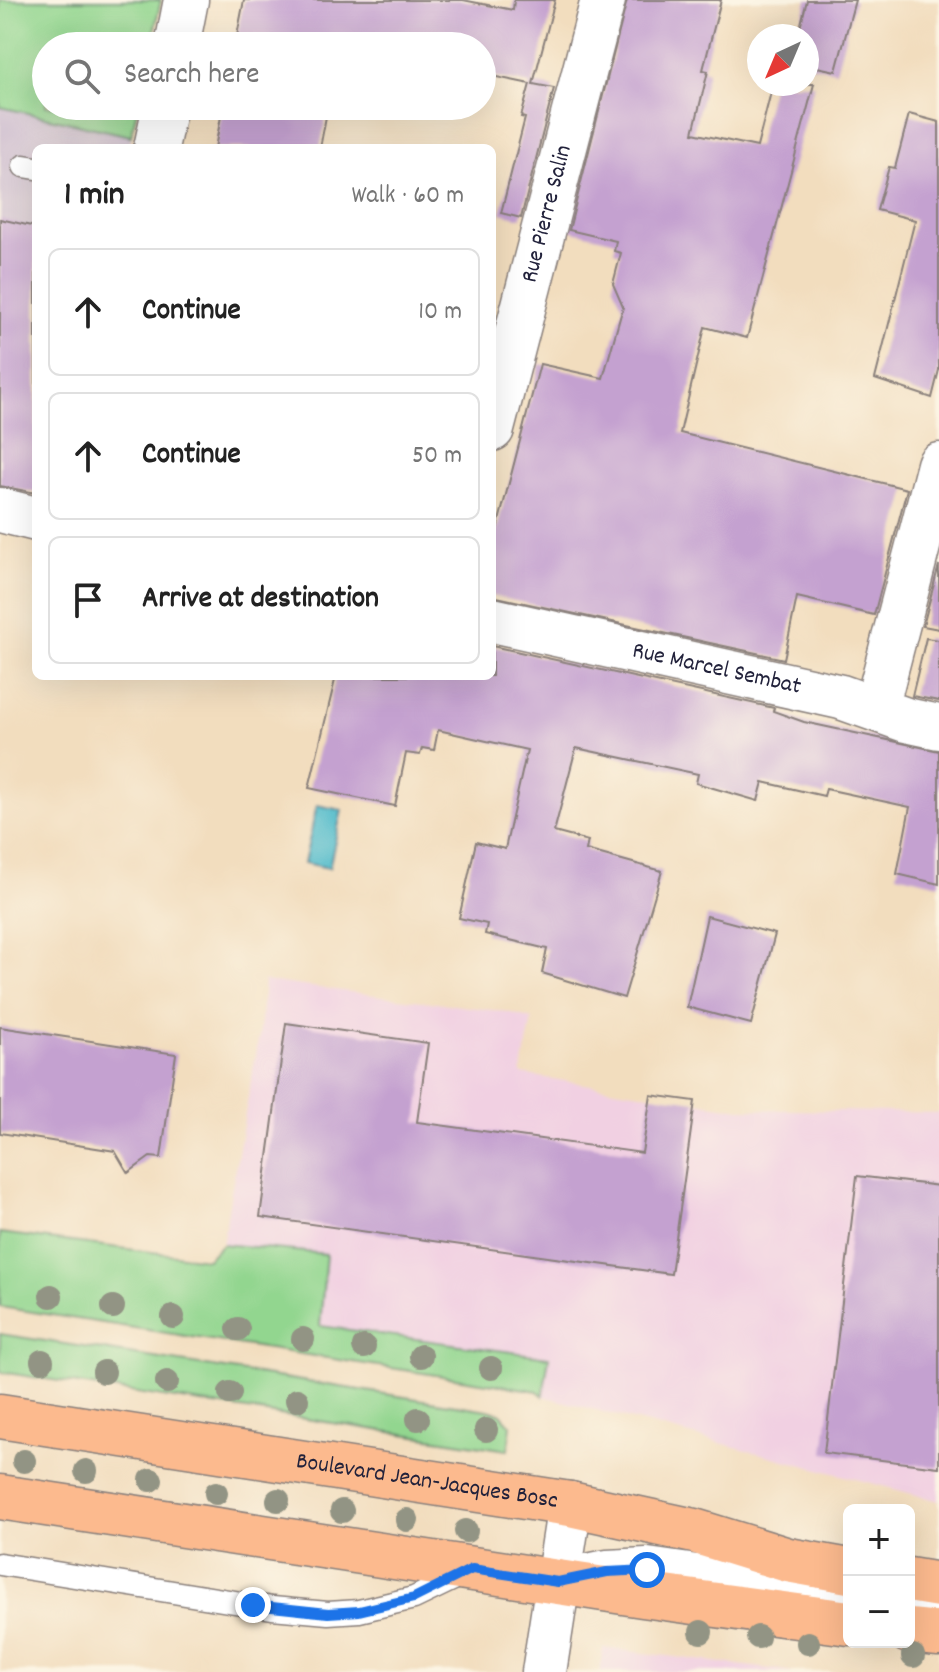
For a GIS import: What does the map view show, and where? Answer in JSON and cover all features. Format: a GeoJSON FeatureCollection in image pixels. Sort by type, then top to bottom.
{"type":"FeatureCollection","features":[{"type":"Feature","properties":{"kind":"main road","name":"Boulevard Jean-Jacques Bosc"},"geometry":{"type":"LineString","coordinates":[[0,1416],[570,1504],[694,1531],[788,1560],[843,1570]]}},
{"type":"Feature","properties":{"kind":"main road"},"geometry":{"type":"LineString","coordinates":[[0,1497],[843,1622]]}},
{"type":"Feature","properties":{"kind":"main road"},"geometry":{"type":"LineString","coordinates":[[915,1581],[939,1585]]}},
{"type":"Feature","properties":{"kind":"main road"},"geometry":{"type":"LineString","coordinates":[[915,1632],[939,1634]]}},
{"type":"Feature","properties":{"kind":"street"},"geometry":{"type":"LineString","coordinates":[[180,32],[186,0]]}},
{"type":"Feature","properties":{"kind":"street","name":"Rue Pierre Salin"},"geometry":{"type":"LineString","coordinates":[[496,414],[603,0]]}},
{"type":"Feature","properties":{"kind":"street"},"geometry":{"type":"LineString","coordinates":[[157,144],[162,120]]}},
{"type":"Feature","properties":{"kind":"street"},"geometry":{"type":"LineString","coordinates":[[876,708],[939,465]]}},
{"type":"Feature","properties":{"kind":"street"},"geometry":{"type":"LineString","coordinates":[[0,510],[32,518]]}},
{"type":"Feature","properties":{"kind":"street","name":"Rue Marcel Sembat"},"geometry":{"type":"LineString","coordinates":[[496,621],[841,697],[906,720],[939,727]]}},
{"type":"Feature","properties":{"kind":"street"},"geometry":{"type":"LineString","coordinates":[[544,1672],[570,1504]]}},
{"type":"Feature","properties":{"kind":"street"},"geometry":{"type":"LineString","coordinates":[[558,1582],[607,1572],[647,1570],[843,1598]]}},
{"type":"Feature","properties":{"kind":"street"},"geometry":{"type":"LineString","coordinates":[[915,1609],[939,1612]]}},
{"type":"Feature","properties":{"kind":"lane"},"geometry":{"type":"LineString","coordinates":[[0,1564],[272,1608],[328,1613],[359,1611],[414,1598],[472,1569]]}},
{"type":"Feature","properties":{"kind":"shaded area"},"geometry":{"type":"Polygon","coordinates":[[[0,0],[161,0],[154,32],[32,32],[32,120],[135,120],[130,144],[32,144],[32,385],[0,378],[0,0]]]}},
{"type":"Feature","properties":{"kind":"shaded area"},"geometry":{"type":"Polygon","coordinates":[[[264,981],[508,1012],[532,1019],[521,1074],[740,1109],[939,1113],[939,1501],[543,1396],[549,1357],[320,1326],[325,1254],[222,1244],[260,1030],[264,981]]]}},
{"type":"Feature","properties":{"kind":"shaded area"},"geometry":{"type":"Polygon","coordinates":[[[603,1648],[795,1672],[600,1672],[603,1648]]]}},
{"type":"Feature","properties":{"kind":"green space"},"geometry":{"type":"Polygon","coordinates":[[[0,0],[161,0],[154,32],[32,32],[32,114],[0,107],[0,0]]]}},
{"type":"Feature","properties":{"kind":"green space"},"geometry":{"type":"Polygon","coordinates":[[[59,120],[135,120],[131,136],[59,120]]]}},
{"type":"Feature","properties":{"kind":"green space"},"geometry":{"type":"Polygon","coordinates":[[[0,1233],[207,1259],[222,1244],[326,1254],[320,1326],[549,1357],[543,1396],[538,1391],[0,1307],[0,1233]]]}},
{"type":"Feature","properties":{"kind":"green space"},"geometry":{"type":"Polygon","coordinates":[[[0,1334],[488,1410],[501,1414],[511,1425],[508,1450],[0,1372],[0,1334]]]}},
{"type":"Feature","properties":{"kind":"water"},"geometry":{"type":"Polygon","coordinates":[[[317,805],[342,810],[329,868],[304,863],[317,805]]]}},
{"type":"Feature","properties":{"kind":"building"},"geometry":{"type":"Polygon","coordinates":[[[244,0],[463,0],[513,10],[514,0],[555,0],[533,84],[554,88],[521,218],[501,213],[525,118],[521,117],[530,84],[496,77],[496,32],[238,32],[244,0]]]}},
{"type":"Feature","properties":{"kind":"building"},"geometry":{"type":"Polygon","coordinates":[[[627,0],[721,0],[703,70],[708,71],[693,133],[757,147],[770,96],[811,96],[747,338],[705,327],[680,433],[907,489],[874,615],[797,597],[784,659],[496,597],[496,533],[540,364],[603,378],[623,307],[613,284],[621,253],[614,251],[616,241],[569,230],[627,0]]]}},
{"type":"Feature","properties":{"kind":"building"},"geometry":{"type":"Polygon","coordinates":[[[807,0],[855,0],[836,71],[819,67],[819,24],[801,24],[807,0]]]}},
{"type":"Feature","properties":{"kind":"building"},"geometry":{"type":"Polygon","coordinates":[[[909,114],[939,122],[939,370],[932,398],[875,379],[915,220],[877,210],[889,167],[895,168],[909,114]]]}},
{"type":"Feature","properties":{"kind":"building"},"geometry":{"type":"Polygon","coordinates":[[[220,120],[325,120],[321,144],[216,144],[220,120]]]}},
{"type":"Feature","properties":{"kind":"building"},"geometry":{"type":"Polygon","coordinates":[[[0,219],[32,226],[32,492],[0,486],[0,219]]]}},
{"type":"Feature","properties":{"kind":"building"},"geometry":{"type":"Polygon","coordinates":[[[939,565],[939,629],[923,626],[939,565]]]}},
{"type":"Feature","properties":{"kind":"building"},"geometry":{"type":"Polygon","coordinates":[[[926,638],[939,640],[939,701],[912,696],[926,638]]]}},
{"type":"Feature","properties":{"kind":"building"},"geometry":{"type":"Polygon","coordinates":[[[496,647],[774,708],[773,711],[804,722],[939,751],[939,884],[897,874],[910,807],[826,789],[824,796],[763,782],[758,801],[696,783],[698,774],[576,748],[554,832],[588,841],[586,850],[662,871],[624,998],[542,973],[547,949],[485,934],[487,924],[459,918],[476,842],[505,849],[527,750],[438,730],[434,750],[422,748],[420,755],[406,753],[395,806],[309,788],[335,680],[496,680],[496,647]]]}},
{"type":"Feature","properties":{"kind":"building"},"geometry":{"type":"Polygon","coordinates":[[[707,916],[775,934],[751,1024],[687,1007],[707,916]]]}},
{"type":"Feature","properties":{"kind":"building"},"geometry":{"type":"Polygon","coordinates":[[[286,1023],[428,1043],[417,1122],[642,1153],[651,1095],[695,1101],[671,1274],[260,1217],[286,1023]]]}},
{"type":"Feature","properties":{"kind":"building"},"geometry":{"type":"Polygon","coordinates":[[[0,1027],[176,1054],[161,1158],[150,1157],[128,1173],[115,1151],[0,1133],[0,1027]]]}},
{"type":"Feature","properties":{"kind":"building"},"geometry":{"type":"Polygon","coordinates":[[[857,1176],[939,1186],[939,1467],[824,1453],[857,1176]]]}},
{"type":"Feature","properties":{"kind":"route"},"geometry":{"type":"LineString","coordinates":[[253,1605],[328,1613],[359,1611],[414,1598],[472,1569],[558,1582],[607,1572],[647,1570]]}}]}
